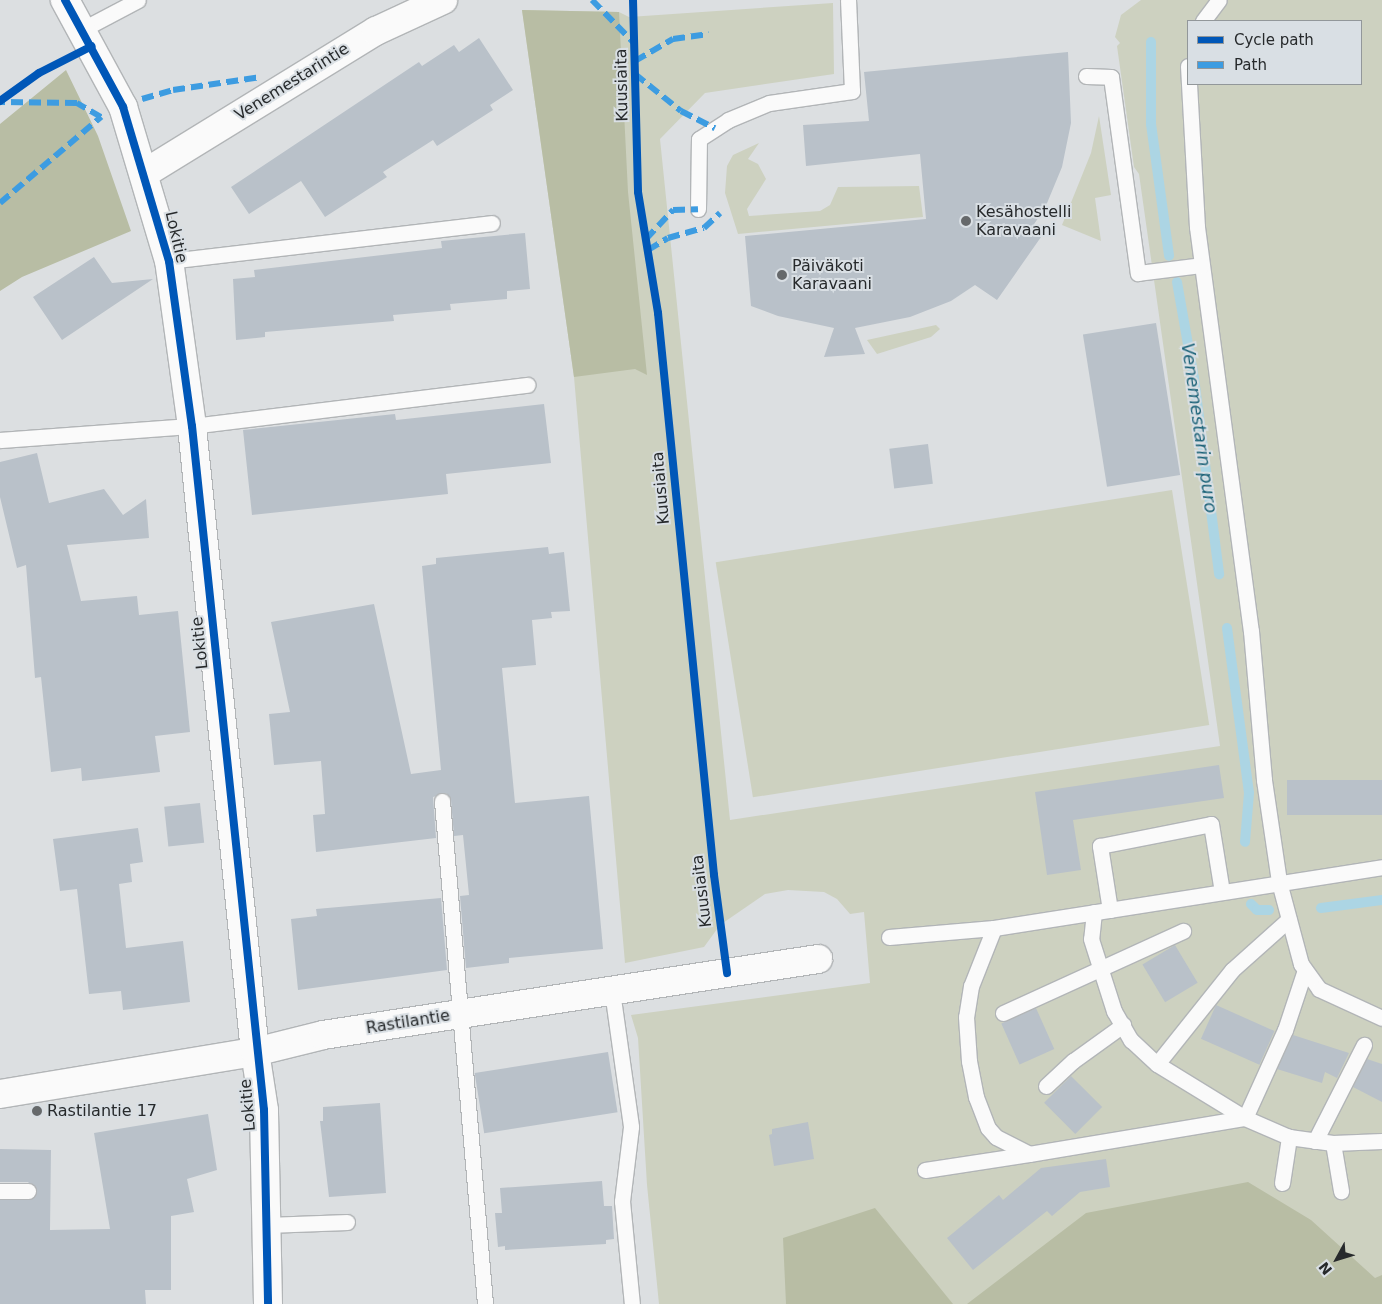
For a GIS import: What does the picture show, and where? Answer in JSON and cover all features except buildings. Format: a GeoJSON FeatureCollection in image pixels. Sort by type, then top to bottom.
{"type":"FeatureCollection","features":[{"type":"Feature","properties":{"kind":"street","name":"Lokitie"},"geometry":{"type":"LineString","coordinates":[[65,0],[83,29],[123,107],[145,173],[169,261],[192,426],[255,1052],[264,1110],[268,1304]]}},
{"type":"Feature","properties":{"kind":"street","name":"Venemestarintie"},"geometry":{"type":"LineString","coordinates":[[145,173],[376,31],[444,0]]}},
{"type":"Feature","properties":{"kind":"street","name":"Rastilantie"},"geometry":{"type":"LineString","coordinates":[[0,1094],[255,1052],[323,1035],[818,959]]}},
{"type":"Feature","properties":{"kind":"lane"},"geometry":{"type":"LineString","coordinates":[[83,29],[138,0]]}},
{"type":"Feature","properties":{"kind":"lane"},"geometry":{"type":"LineString","coordinates":[[698,209],[699,139],[728,120],[769,103],[852,91],[848,0]]}},
{"type":"Feature","properties":{"kind":"lane"},"geometry":{"type":"LineString","coordinates":[[1205,20],[1219,0]]}},
{"type":"Feature","properties":{"kind":"lane"},"geometry":{"type":"LineString","coordinates":[[1086,76],[1111,77],[1138,273],[1202,265]]}},
{"type":"Feature","properties":{"kind":"lane"},"geometry":{"type":"LineString","coordinates":[[1188,85],[1190,147],[1202,265],[1251,631],[1264,780],[1279,882],[1305,970],[1319,989],[1382,1018]]}},
{"type":"Feature","properties":{"kind":"lane"},"geometry":{"type":"LineString","coordinates":[[169,261],[492,223]]}},
{"type":"Feature","properties":{"kind":"lane"},"geometry":{"type":"LineString","coordinates":[[0,440],[192,426],[528,385]]}},
{"type":"Feature","properties":{"kind":"lane"},"geometry":{"type":"LineString","coordinates":[[442,801],[484,1304]]}},
{"type":"Feature","properties":{"kind":"lane"},"geometry":{"type":"LineString","coordinates":[[1110,910],[1100,846],[1211,824],[1222,892]]}},
{"type":"Feature","properties":{"kind":"lane"},"geometry":{"type":"LineString","coordinates":[[889,937],[994,928],[1382,867]]}},
{"type":"Feature","properties":{"kind":"lane"},"geometry":{"type":"LineString","coordinates":[[1094,912],[1091,939],[1098,968],[1122,1025],[1131,1040],[1157,1064],[1245,1118],[1289,1137],[1333,1143],[1381,1144]]}},
{"type":"Feature","properties":{"kind":"lane"},"geometry":{"type":"LineString","coordinates":[[1157,1064],[1232,970],[1289,919]]}},
{"type":"Feature","properties":{"kind":"lane"},"geometry":{"type":"LineString","coordinates":[[994,928],[972,986],[966,1017],[969,1062],[976,1097],[988,1128],[996,1137],[1029,1154]]}},
{"type":"Feature","properties":{"kind":"lane"},"geometry":{"type":"LineString","coordinates":[[1003,1013],[1098,968],[1183,931]]}},
{"type":"Feature","properties":{"kind":"lane"},"geometry":{"type":"LineString","coordinates":[[1245,1118],[1284,1030],[1305,970]]}},
{"type":"Feature","properties":{"kind":"lane"},"geometry":{"type":"LineString","coordinates":[[612,991],[631,1127],[622,1201],[632,1304]]}},
{"type":"Feature","properties":{"kind":"lane"},"geometry":{"type":"LineString","coordinates":[[1046,1086],[1072,1061],[1122,1025]]}},
{"type":"Feature","properties":{"kind":"lane"},"geometry":{"type":"LineString","coordinates":[[1314,1141],[1364,1045]]}},
{"type":"Feature","properties":{"kind":"lane"},"geometry":{"type":"LineString","coordinates":[[925,1170],[1245,1118]]}},
{"type":"Feature","properties":{"kind":"lane"},"geometry":{"type":"LineString","coordinates":[[1282,1183],[1289,1137]]}},
{"type":"Feature","properties":{"kind":"lane"},"geometry":{"type":"LineString","coordinates":[[1333,1143],[1341,1191]]}},
{"type":"Feature","properties":{"kind":"lane"},"geometry":{"type":"LineString","coordinates":[[0,1191],[28,1191]]}},
{"type":"Feature","properties":{"kind":"lane"},"geometry":{"type":"LineString","coordinates":[[267,1225],[347,1222]]}},
{"type":"Feature","properties":{"kind":"green space"},"geometry":{"type":"Polygon","coordinates":[[[1141,0],[1382,0],[1382,1304],[659,1304],[647,1185],[638,1038],[631,1015],[870,983],[864,912],[850,914],[837,899],[824,892],[788,890],[765,894],[720,925],[704,947],[625,963],[574,377],[522,10],[619,12],[629,17],[833,3],[834,74],[705,93],[660,139],[730,820],[1220,746],[1139,174],[1134,167],[1117,46],[1120,43],[1115,37],[1121,15],[1141,0]]]}},
{"type":"Feature","properties":{"kind":"green space"},"geometry":{"type":"Polygon","coordinates":[[[522,10],[619,12],[628,192],[647,375],[635,369],[574,377],[522,10]]]}},
{"type":"Feature","properties":{"kind":"green space"},"geometry":{"type":"Polygon","coordinates":[[[66,70],[98,136],[131,231],[22,277],[0,291],[0,124],[66,70]]]}},
{"type":"Feature","properties":{"kind":"green space"},"geometry":{"type":"Polygon","coordinates":[[[1099,116],[1111,195],[1095,198],[1101,241],[1062,225],[1091,153],[1099,116]]]}},
{"type":"Feature","properties":{"kind":"green space"},"geometry":{"type":"Polygon","coordinates":[[[759,143],[748,159],[758,164],[766,179],[747,209],[749,216],[820,211],[830,205],[838,187],[919,186],[923,217],[738,234],[725,193],[727,166],[733,155],[759,143]]]}},
{"type":"Feature","properties":{"kind":"green space"},"geometry":{"type":"Polygon","coordinates":[[[936,325],[940,329],[931,337],[877,354],[867,340],[936,325]]]}},
{"type":"Feature","properties":{"kind":"green space"},"geometry":{"type":"Polygon","coordinates":[[[1172,490],[1209,725],[753,797],[716,562],[1172,490]]]}},
{"type":"Feature","properties":{"kind":"green space"},"geometry":{"type":"Polygon","coordinates":[[[1248,1182],[1311,1220],[1375,1278],[1382,1275],[1382,1304],[967,1304],[1086,1213],[1248,1182]]]}},
{"type":"Feature","properties":{"kind":"green space"},"geometry":{"type":"Polygon","coordinates":[[[875,1208],[953,1304],[786,1304],[783,1238],[875,1208]]]}},
{"type":"Feature","properties":{"kind":"waterway","name":"Venemestarin puro"},"geometry":{"type":"LineString","coordinates":[[1151,42],[1151,124],[1169,256]]}},
{"type":"Feature","properties":{"kind":"waterway","name":"Venemestarin puro"},"geometry":{"type":"LineString","coordinates":[[1177,282],[1194,378],[1219,574]]}},
{"type":"Feature","properties":{"kind":"waterway","name":"Venemestarin puro"},"geometry":{"type":"LineString","coordinates":[[1227,628],[1249,793],[1245,842]]}},
{"type":"Feature","properties":{"kind":"waterway"},"geometry":{"type":"LineString","coordinates":[[1321,908],[1382,900]]}},
{"type":"Feature","properties":{"kind":"waterway"},"geometry":{"type":"LineString","coordinates":[[1251,904],[1257,910],[1269,910]]}},
{"type":"Feature","properties":{"kind":"marked path"},"geometry":{"type":"LineString","coordinates":[[592,0],[634,43]]}},
{"type":"Feature","properties":{"kind":"marked path"},"geometry":{"type":"LineString","coordinates":[[635,61],[673,39],[709,34]]}},
{"type":"Feature","properties":{"kind":"marked path"},"geometry":{"type":"LineString","coordinates":[[635,74],[681,111],[715,128]]}},
{"type":"Feature","properties":{"kind":"marked path"},"geometry":{"type":"LineString","coordinates":[[142,99],[173,90],[261,77]]}},
{"type":"Feature","properties":{"kind":"marked path"},"geometry":{"type":"LineString","coordinates":[[0,203],[101,117],[77,103],[1,102]]}},
{"type":"Feature","properties":{"kind":"marked path"},"geometry":{"type":"LineString","coordinates":[[646,239],[673,210],[698,209]]}},
{"type":"Feature","properties":{"kind":"marked path"},"geometry":{"type":"LineString","coordinates":[[648,250],[668,238],[704,228],[720,213]]}},
{"type":"Feature","properties":{"kind":"cycle path"},"geometry":{"type":"LineString","coordinates":[[65,0],[123,107],[169,261],[192,426],[264,1110],[268,1304]]}},
{"type":"Feature","properties":{"kind":"cycle path","name":"Kuusiaita"},"geometry":{"type":"LineString","coordinates":[[633,0],[638,192],[658,313],[714,875],[727,973]]}},
{"type":"Feature","properties":{"kind":"cycle path"},"geometry":{"type":"LineString","coordinates":[[0,101],[39,73],[92,46]]}},
{"type":"Feature","properties":{"kind":"place","name":"Kesähostelli Karavaani"},"geometry":{"type":"Point","coordinates":[966,221]}},
{"type":"Feature","properties":{"kind":"place","name":"Päiväkoti Karavaani"},"geometry":{"type":"Point","coordinates":[782,275]}},
{"type":"Feature","properties":{"kind":"place","name":"Rastilantie 17"},"geometry":{"type":"Point","coordinates":[37,1111]}}]}
